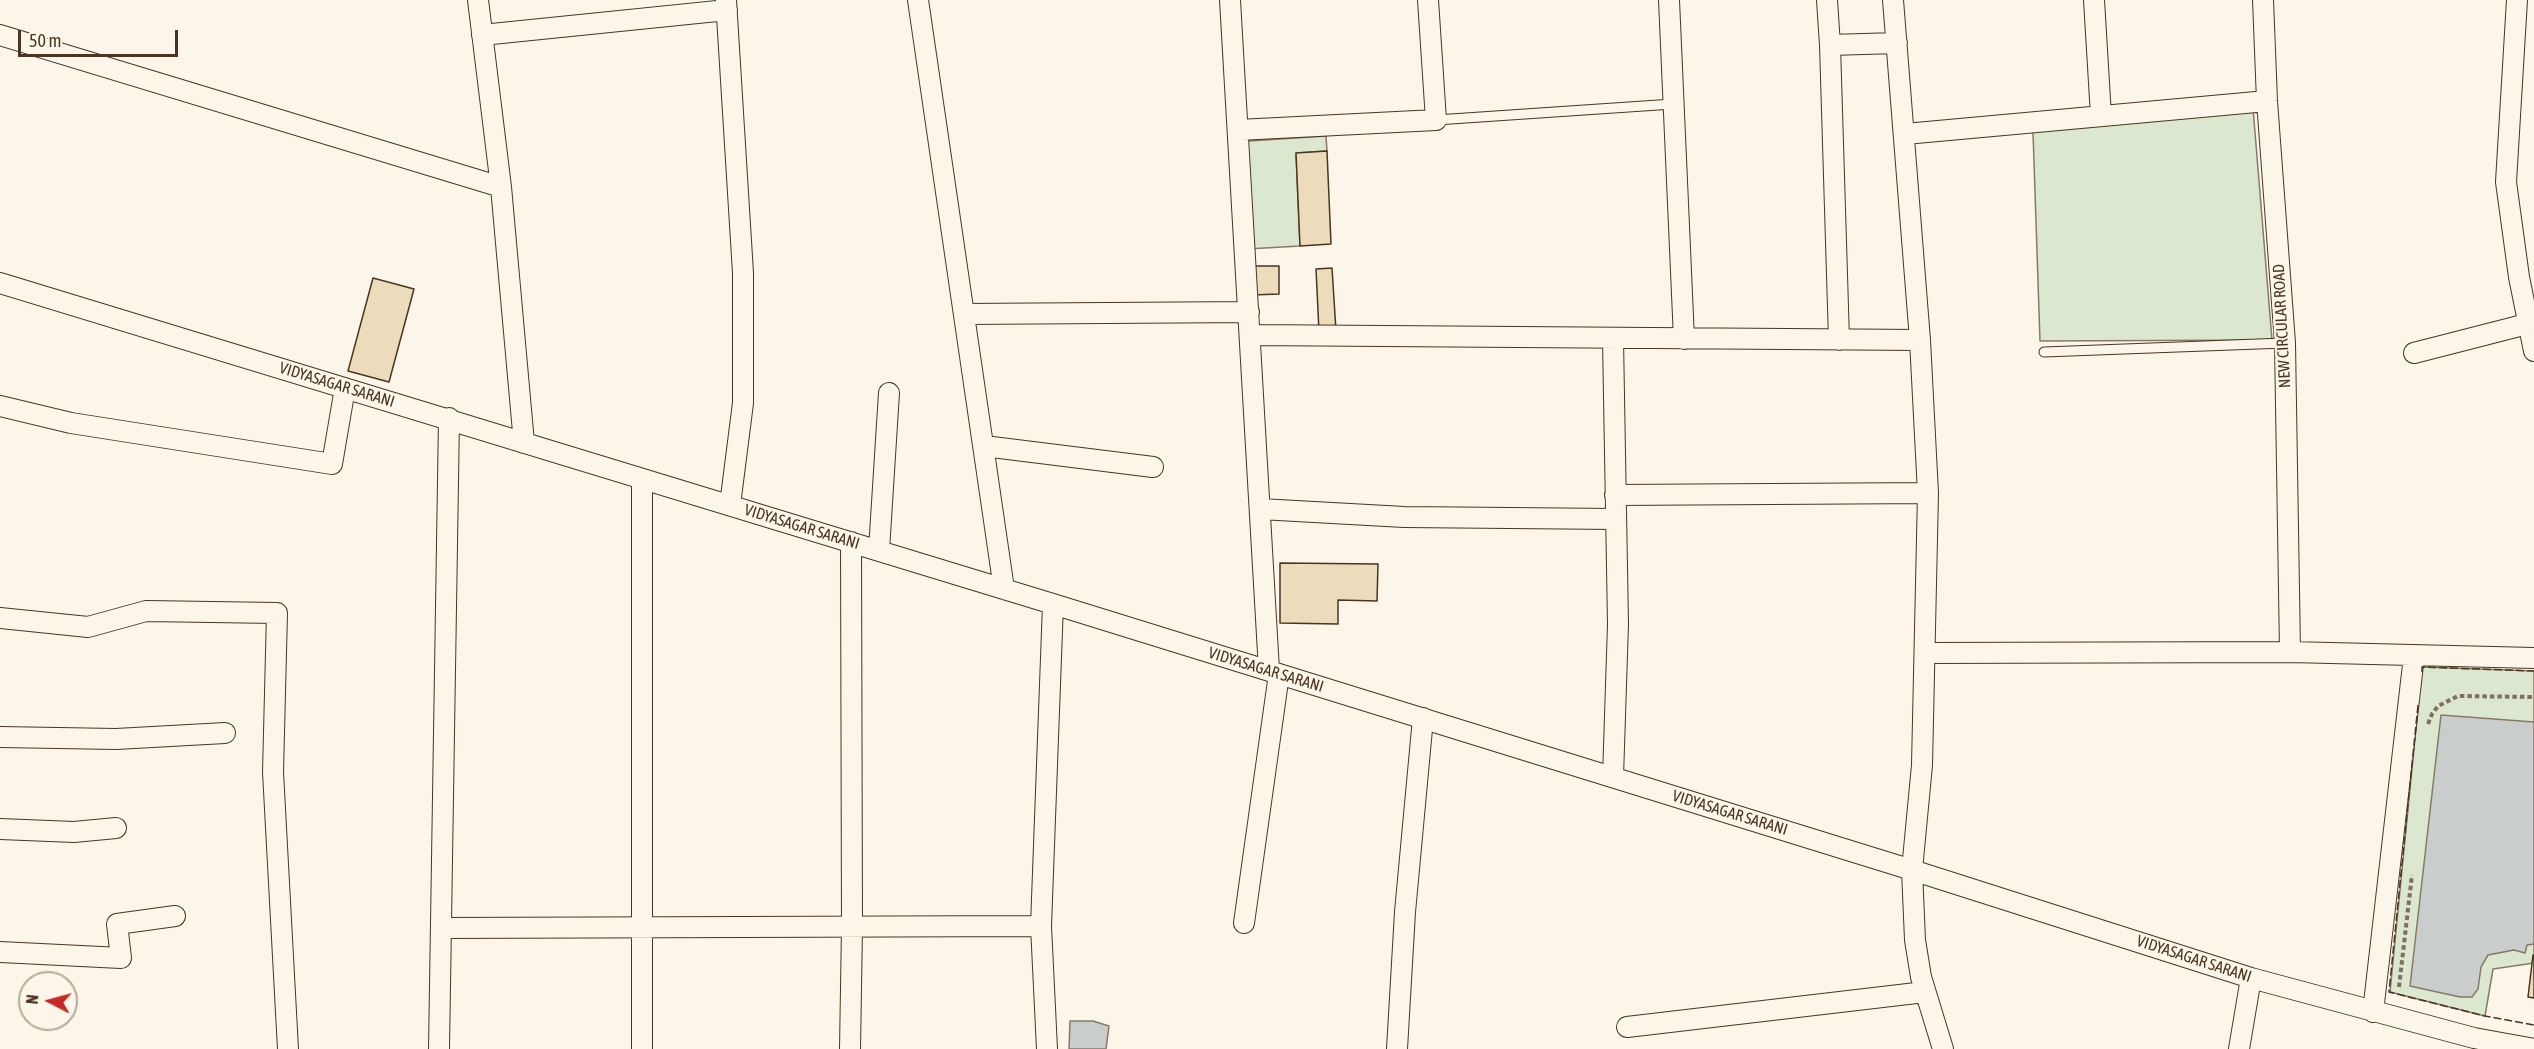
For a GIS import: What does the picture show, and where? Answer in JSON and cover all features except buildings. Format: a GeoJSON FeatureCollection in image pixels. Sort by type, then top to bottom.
{"type":"FeatureCollection","features":[{"type":"Feature","properties":{"kind":"street"},"geometry":{"type":"LineString","coordinates":[[478,0],[501,187],[524,443]]}},
{"type":"Feature","properties":{"kind":"street"},"geometry":{"type":"LineString","coordinates":[[918,0],[1004,589]]}},
{"type":"Feature","properties":{"kind":"street"},"geometry":{"type":"LineString","coordinates":[[1230,0],[1260,508],[1274,672],[1245,922]]}},
{"type":"Feature","properties":{"kind":"street"},"geometry":{"type":"LineString","coordinates":[[1238,130],[1436,120],[1428,0]]}},
{"type":"Feature","properties":{"kind":"street"},"geometry":{"type":"LineString","coordinates":[[1669,0],[1684,339]]}},
{"type":"Feature","properties":{"kind":"street"},"geometry":{"type":"LineString","coordinates":[[1827,0],[1839,340]]}},
{"type":"Feature","properties":{"kind":"street"},"geometry":{"type":"LineString","coordinates":[[1893,0],[1905,134],[1929,493],[1922,765],[1911,870],[1915,940],[1925,992],[1943,1049]]}},
{"type":"Feature","properties":{"kind":"street"},"geometry":{"type":"LineString","coordinates":[[2094,0],[2101,116]]}},
{"type":"Feature","properties":{"kind":"street","name":"NEW CIRCULAR ROAD"},"geometry":{"type":"LineString","coordinates":[[2263,0],[2267,101],[2285,343],[2290,652]]}},
{"type":"Feature","properties":{"kind":"street"},"geometry":{"type":"LineString","coordinates":[[2517,0],[2506,182],[2511,230],[2527,324],[2534,351]]}},
{"type":"Feature","properties":{"kind":"street"},"geometry":{"type":"LineString","coordinates":[[482,35],[727,5],[743,273],[743,404],[730,505]]}},
{"type":"Feature","properties":{"kind":"street"},"geometry":{"type":"LineString","coordinates":[[0,35],[501,187]]}},
{"type":"Feature","properties":{"kind":"street"},"geometry":{"type":"LineString","coordinates":[[1830,45],[1898,44]]}},
{"type":"Feature","properties":{"kind":"street"},"geometry":{"type":"LineString","coordinates":[[1905,134],[2267,101]]}},
{"type":"Feature","properties":{"kind":"street","name":"VIDYASAGAR SARANI"},"geometry":{"type":"LineString","coordinates":[[0,283],[879,550],[1613,777],[2251,978],[2417,1024],[2469,1041],[2534,1049]]}},
{"type":"Feature","properties":{"kind":"street"},"geometry":{"type":"LineString","coordinates":[[964,314],[1249,312]]}},
{"type":"Feature","properties":{"kind":"street"},"geometry":{"type":"LineString","coordinates":[[2414,353],[2527,324]]}},
{"type":"Feature","properties":{"kind":"street"},"geometry":{"type":"LineString","coordinates":[[1250,335],[1920,340]]}},
{"type":"Feature","properties":{"kind":"street"},"geometry":{"type":"LineString","coordinates":[[1613,339],[1618,624],[1613,777]]}},
{"type":"Feature","properties":{"kind":"street"},"geometry":{"type":"LineString","coordinates":[[0,406],[71,423],[332,464],[345,388]]}},
{"type":"Feature","properties":{"kind":"street"},"geometry":{"type":"LineString","coordinates":[[879,550],[889,393]]}},
{"type":"Feature","properties":{"kind":"street"},"geometry":{"type":"LineString","coordinates":[[439,1049],[449,418]]}},
{"type":"Feature","properties":{"kind":"street"},"geometry":{"type":"LineString","coordinates":[[984,446],[1153,467]]}},
{"type":"Feature","properties":{"kind":"street"},"geometry":{"type":"LineString","coordinates":[[642,479],[642,1049]]}},
{"type":"Feature","properties":{"kind":"street"},"geometry":{"type":"LineString","coordinates":[[1615,495],[1929,493]]}},
{"type":"Feature","properties":{"kind":"street"},"geometry":{"type":"LineString","coordinates":[[1260,508],[1404,516],[1616,519]]}},
{"type":"Feature","properties":{"kind":"street"},"geometry":{"type":"LineString","coordinates":[[850,1049],[851,542]]}},
{"type":"Feature","properties":{"kind":"street"},"geometry":{"type":"LineString","coordinates":[[1047,1049],[1041,926],[1053,604]]}},
{"type":"Feature","properties":{"kind":"street"},"geometry":{"type":"LineString","coordinates":[[0,618],[88,627],[147,611],[277,613],[273,772],[288,1049]]}},
{"type":"Feature","properties":{"kind":"street"},"geometry":{"type":"LineString","coordinates":[[1926,653],[2290,652],[2534,658]]}},
{"type":"Feature","properties":{"kind":"street"},"geometry":{"type":"LineString","coordinates":[[2373,1012],[2414,656]]}},
{"type":"Feature","properties":{"kind":"street"},"geometry":{"type":"LineString","coordinates":[[1397,1049],[1405,912],[1423,718]]}},
{"type":"Feature","properties":{"kind":"street"},"geometry":{"type":"LineString","coordinates":[[0,737],[116,739],[225,733]]}},
{"type":"Feature","properties":{"kind":"street"},"geometry":{"type":"LineString","coordinates":[[0,829],[74,832],[116,828]]}},
{"type":"Feature","properties":{"kind":"street"},"geometry":{"type":"LineString","coordinates":[[0,952],[121,958],[117,924],[175,916]]}},
{"type":"Feature","properties":{"kind":"street"},"geometry":{"type":"LineString","coordinates":[[441,928],[1041,926]]}},
{"type":"Feature","properties":{"kind":"street"},"geometry":{"type":"LineString","coordinates":[[2239,1049],[2251,978]]}},
{"type":"Feature","properties":{"kind":"street"},"geometry":{"type":"LineString","coordinates":[[1628,1027],[1925,992]]}},
{"type":"Feature","properties":{"kind":"lane"},"geometry":{"type":"LineString","coordinates":[[1436,120],[1673,104]]}},
{"type":"Feature","properties":{"kind":"lane"},"geometry":{"type":"LineString","coordinates":[[2044,352],[2285,343]]}},
{"type":"Feature","properties":{"kind":"path"},"geometry":{"type":"LineString","coordinates":[[2428,725],[2438,706],[2458,696],[2534,697]]}},
{"type":"Feature","properties":{"kind":"path"},"geometry":{"type":"LineString","coordinates":[[2399,987],[2412,873]]}},
{"type":"Feature","properties":{"kind":"green space"},"geometry":{"type":"Polygon","coordinates":[[[2253,108],[2272,340],[2040,341],[2033,132],[2253,108]]]}},
{"type":"Feature","properties":{"kind":"green space"},"geometry":{"type":"Polygon","coordinates":[[[1326,136],[1327,151],[1296,153],[1300,246],[1247,249],[1241,149],[1249,141],[1326,136]]]}},
{"type":"Feature","properties":{"kind":"green space"},"geometry":{"type":"Polygon","coordinates":[[[2422,667],[2534,671],[2534,963],[2493,969],[2485,1016],[2390,992],[2422,667]]]}},
{"type":"Feature","properties":{"kind":"shaded area"},"geometry":{"type":"Polygon","coordinates":[[[2441,715],[2534,722],[2534,944],[2527,945],[2525,953],[2514,950],[2488,955],[2481,967],[2478,989],[2472,997],[2460,997],[2410,986],[2441,715]]]}},
{"type":"Feature","properties":{"kind":"shaded area"},"geometry":{"type":"Polygon","coordinates":[[[1070,1021],[1093,1021],[1109,1026],[1106,1049],[1069,1049],[1070,1021]]]}},
{"type":"Feature","properties":{"kind":"fence"},"geometry":{"type":"LineString","coordinates":[[2422,672],[2422,667],[2534,671]]}},
{"type":"Feature","properties":{"kind":"fence"},"geometry":{"type":"LineString","coordinates":[[2418,705],[2389,992],[2485,1016],[2534,1025]]}}]}
